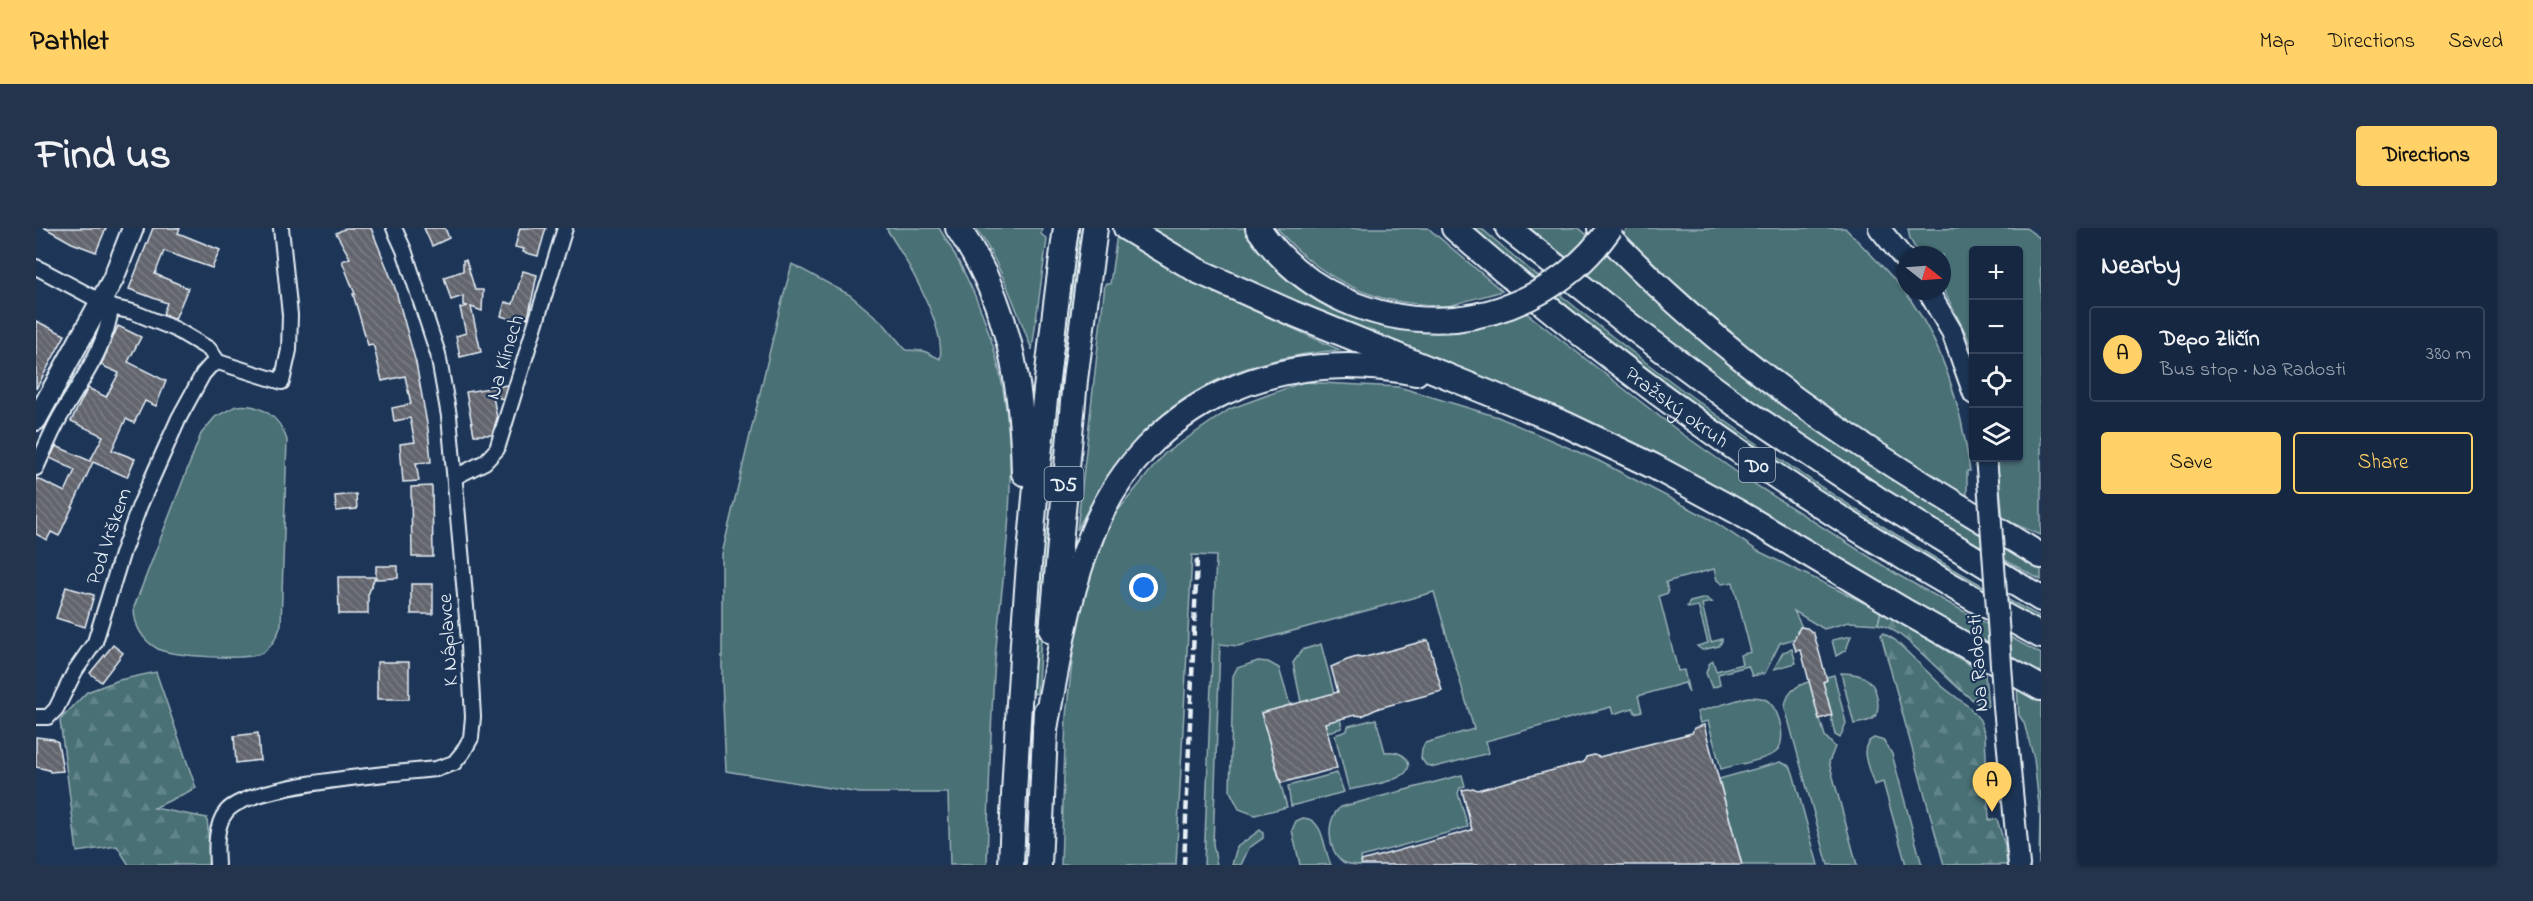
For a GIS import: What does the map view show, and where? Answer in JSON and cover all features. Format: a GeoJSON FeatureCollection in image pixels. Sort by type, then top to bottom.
{"type":"FeatureCollection","features":[{"type":"Feature","properties":{"kind":"highway"},"geometry":{"type":"LineString","coordinates":[[958,228],[988,281],[1013,351],[1022,432],[1026,601]]}},
{"type":"Feature","properties":{"kind":"highway","name":"D5"},"geometry":{"type":"LineString","coordinates":[[1011,865],[1026,601],[1045,390],[1066,228]]}},
{"type":"Feature","properties":{"kind":"highway"},"geometry":{"type":"LineString","coordinates":[[1126,228],[1198,271],[1292,313],[1603,441],[1687,484],[2041,686]]}},
{"type":"Feature","properties":{"kind":"highway"},"geometry":{"type":"LineString","coordinates":[[1258,228],[1270,245],[1294,269],[1320,288],[1342,300],[1395,317],[1426,321],[1455,320],[1503,309],[1548,288],[1580,264],[1610,228]]}},
{"type":"Feature","properties":{"kind":"highway","name":"Pražský okruh"},"geometry":{"type":"LineString","coordinates":[[1454,228],[1594,346],[1756,464],[1897,555],[2041,636]]}},
{"type":"Feature","properties":{"kind":"highway","name":"Pražský okruh"},"geometry":{"type":"LineString","coordinates":[[1508,228],[1636,331],[1738,406],[1870,494],[2041,599]]}},
{"type":"Feature","properties":{"kind":"highway"},"geometry":{"type":"LineString","coordinates":[[1591,228],[1630,259]]}},
{"type":"Feature","properties":{"kind":"highway"},"geometry":{"type":"LineString","coordinates":[[1600,228],[1692,316],[1785,392],[1861,445],[2041,555]]}},
{"type":"Feature","properties":{"kind":"highway","name":"D5"},"geometry":{"type":"LineString","coordinates":[[1039,865],[1046,728],[1066,464],[1094,235]]}},
{"type":"Feature","properties":{"kind":"highway"},"geometry":{"type":"LineString","coordinates":[[1046,728],[1071,600],[1092,531],[1110,498],[1139,457],[1162,434],[1186,415],[1221,394],[1258,378],[1294,369],[1334,364],[1388,368],[1427,375],[1515,404]]}},
{"type":"Feature","properties":{"kind":"highway"},"geometry":{"type":"LineString","coordinates":[[1970,512],[2041,542]]}},
{"type":"Feature","properties":{"kind":"main road"},"geometry":{"type":"LineString","coordinates":[[36,420],[106,304],[133,228]]}},
{"type":"Feature","properties":{"kind":"main road"},"geometry":{"type":"LineString","coordinates":[[1879,228],[1897,250]]}},
{"type":"Feature","properties":{"kind":"main road"},"geometry":{"type":"LineString","coordinates":[[1933,300],[1952,333],[1969,380]]}},
{"type":"Feature","properties":{"kind":"main road","name":"Na Radosti"},"geometry":{"type":"LineString","coordinates":[[1986,462],[2004,707],[2019,865]]}},
{"type":"Feature","properties":{"kind":"street"},"geometry":{"type":"LineString","coordinates":[[36,267],[106,304],[175,329],[209,349],[218,362],[282,382],[289,350],[290,315],[281,228]]}},
{"type":"Feature","properties":{"kind":"street","name":"K Náplavce"},"geometry":{"type":"LineString","coordinates":[[217,865],[216,848],[220,823],[227,810],[238,802],[306,783],[436,769],[454,763],[464,752],[471,738],[473,717],[449,416],[438,354],[404,250],[394,228]]}},
{"type":"Feature","properties":{"kind":"street","name":"Na Klínech"},"geometry":{"type":"LineString","coordinates":[[455,477],[485,462],[497,449],[565,228]]}},
{"type":"Feature","properties":{"kind":"street"},"geometry":{"type":"LineString","coordinates":[[36,468],[59,418],[101,344],[110,323],[106,304]]}},
{"type":"Feature","properties":{"kind":"street","name":"Pod Vrškem"},"geometry":{"type":"LineString","coordinates":[[36,717],[48,717],[56,709],[75,671],[96,642],[123,551],[140,506],[179,418],[202,374],[218,362]]}},
{"type":"Feature","properties":{"kind":"green space"},"geometry":{"type":"Polygon","coordinates":[[[886,228],[939,228],[955,255],[981,311],[999,368],[1005,398],[1010,485],[993,686],[987,865],[950,865],[948,793],[859,793],[726,771],[722,680],[722,554],[792,264],[850,295],[883,323],[906,350],[924,351],[940,359],[937,328],[930,310],[913,273],[886,228]]]}},
{"type":"Feature","properties":{"kind":"green space"},"geometry":{"type":"Polygon","coordinates":[[[976,228],[1042,228],[1041,234],[1047,239],[1032,350],[1000,272],[976,228]]]}},
{"type":"Feature","properties":{"kind":"green space"},"geometry":{"type":"Polygon","coordinates":[[[1145,228],[1249,228],[1363,317],[1525,312],[1681,433],[1748,480],[1898,575],[2041,654],[2041,675],[1851,569],[1237,281],[1145,228]]]}},
{"type":"Feature","properties":{"kind":"green space"},"geometry":{"type":"Polygon","coordinates":[[[1277,228],[1428,228],[1502,291],[1445,306],[1400,302],[1380,297],[1360,290],[1323,271],[1291,244],[1277,228]]]}},
{"type":"Feature","properties":{"kind":"green space"},"geometry":{"type":"Polygon","coordinates":[[[1470,228],[1481,228],[1622,344],[1769,452],[1913,545],[2041,617],[2041,625],[1905,548],[1694,408],[1555,301],[1470,228]]]}},
{"type":"Feature","properties":{"kind":"green space"},"geometry":{"type":"Polygon","coordinates":[[[1530,228],[1579,228],[1742,371],[2041,563],[2041,580],[1938,521],[1787,426],[1628,310],[1530,228]]]}},
{"type":"Feature","properties":{"kind":"green space"},"geometry":{"type":"Polygon","coordinates":[[[1627,228],[1845,228],[1897,282],[1897,300],[1911,300],[1923,319],[1943,360],[1957,404],[1970,471],[1967,471],[1967,497],[1893,453],[1753,354],[1622,238],[1627,228]]]}},
{"type":"Feature","properties":{"kind":"green space"},"geometry":{"type":"Polygon","coordinates":[[[2026,228],[2041,239],[2041,535],[2003,519],[1997,462],[2023,462],[2023,246],[1969,246],[1969,342],[1949,300],[1951,300],[1951,246],[1914,246],[1908,229],[2026,228]]]}},
{"type":"Feature","properties":{"kind":"green space"},"geometry":{"type":"Polygon","coordinates":[[[1117,234],[1198,285],[1340,350],[1294,356],[1253,366],[1215,381],[1182,401],[1152,425],[1124,455],[1077,530],[1105,284],[1110,284],[1117,234]]]}},
{"type":"Feature","properties":{"kind":"green space"},"geometry":{"type":"Polygon","coordinates":[[[1076,236],[1083,237],[1056,460],[1049,455],[1076,236]]]}},
{"type":"Feature","properties":{"kind":"green space"},"geometry":{"type":"Polygon","coordinates":[[[1303,382],[1399,387],[1498,417],[1599,461],[1710,519],[1758,551],[1881,611],[1878,624],[1849,622],[1824,629],[1794,611],[1802,627],[1797,631],[1797,638],[1780,643],[1765,673],[1752,676],[1748,666],[1718,674],[1720,685],[1712,688],[1706,673],[1709,664],[1713,661],[1716,671],[1742,664],[1740,655],[1751,652],[1733,582],[1722,584],[1717,580],[1714,569],[1666,582],[1668,593],[1659,596],[1678,671],[1684,670],[1689,693],[1685,683],[1638,696],[1642,711],[1635,713],[1633,708],[1613,714],[1611,707],[1486,741],[1489,753],[1435,767],[1426,765],[1421,758],[1425,743],[1474,729],[1434,592],[1238,646],[1220,644],[1213,844],[1217,865],[1204,865],[1216,556],[1192,555],[1176,865],[1061,865],[1066,716],[1078,610],[1112,518],[1164,454],[1230,409],[1303,382]]]}},
{"type":"Feature","properties":{"kind":"green space"},"geometry":{"type":"Polygon","coordinates":[[[236,406],[254,407],[268,413],[280,425],[287,440],[281,625],[270,646],[264,652],[256,655],[211,657],[166,652],[158,649],[143,637],[137,626],[134,607],[201,434],[215,417],[236,406]]]}},
{"type":"Feature","properties":{"kind":"green space"},"geometry":{"type":"Polygon","coordinates":[[[1048,530],[1037,694],[1032,693],[1042,531],[1048,530]]]}},
{"type":"Feature","properties":{"kind":"green space"},"geometry":{"type":"Polygon","coordinates":[[[1706,598],[1712,602],[1702,604],[1711,642],[1722,639],[1722,641],[1719,646],[1702,650],[1697,646],[1708,643],[1698,606],[1688,608],[1687,606],[1690,602],[1706,598]]]}},
{"type":"Feature","properties":{"kind":"green space"},"geometry":{"type":"Polygon","coordinates":[[[1881,611],[1985,674],[1988,706],[1985,708],[1972,700],[1902,636],[1878,624],[1881,611]]]}},
{"type":"Feature","properties":{"kind":"green space"},"geometry":{"type":"Polygon","coordinates":[[[1883,633],[1895,640],[1943,687],[1969,707],[1980,720],[1985,735],[1989,820],[1997,819],[2005,846],[2007,865],[1944,865],[1881,635],[1883,633]]]}},
{"type":"Feature","properties":{"kind":"green space"},"geometry":{"type":"Polygon","coordinates":[[[1851,636],[1846,650],[1836,656],[1832,640],[1851,636]]]}},
{"type":"Feature","properties":{"kind":"green space"},"geometry":{"type":"Polygon","coordinates":[[[1321,644],[1336,701],[1301,702],[1293,663],[1302,650],[1321,644]]]}},
{"type":"Feature","properties":{"kind":"green space"},"geometry":{"type":"Polygon","coordinates":[[[1792,649],[1796,663],[1774,669],[1783,652],[1792,649]]]}},
{"type":"Feature","properties":{"kind":"green space"},"geometry":{"type":"Polygon","coordinates":[[[1258,661],[1268,662],[1279,668],[1290,705],[1261,713],[1287,807],[1255,815],[1239,809],[1230,791],[1233,676],[1237,668],[1258,661]]]}},
{"type":"Feature","properties":{"kind":"green space"},"geometry":{"type":"Polygon","coordinates":[[[156,672],[196,788],[154,808],[207,818],[211,865],[129,865],[117,846],[77,852],[60,720],[87,692],[119,680],[156,672]]]}},
{"type":"Feature","properties":{"kind":"green space"},"geometry":{"type":"Polygon","coordinates":[[[1841,673],[1859,675],[1871,683],[1878,705],[1872,719],[1854,724],[1841,673]]]}},
{"type":"Feature","properties":{"kind":"green space"},"geometry":{"type":"Polygon","coordinates":[[[1834,675],[1846,723],[1840,738],[1835,735],[1826,695],[1814,699],[1825,736],[1835,747],[1829,762],[1857,865],[1828,865],[1785,708],[1790,693],[1796,688],[1810,681],[1834,675]]]}},
{"type":"Feature","properties":{"kind":"green space"},"geometry":{"type":"Polygon","coordinates":[[[2017,686],[2041,699],[2041,865],[2039,865],[2040,815],[2034,759],[2024,723],[2019,715],[2017,686]]]}},
{"type":"Feature","properties":{"kind":"green space"},"geometry":{"type":"Polygon","coordinates":[[[1748,697],[1765,700],[1774,708],[1782,734],[1779,747],[1772,755],[1721,769],[1708,721],[1700,723],[1697,712],[1748,697]]]}},
{"type":"Feature","properties":{"kind":"green space"},"geometry":{"type":"Polygon","coordinates":[[[1338,708],[1342,728],[1327,732],[1323,716],[1338,708]]]}},
{"type":"Feature","properties":{"kind":"green space"},"geometry":{"type":"Polygon","coordinates":[[[1376,719],[1385,752],[1398,753],[1403,756],[1408,763],[1408,768],[1395,779],[1349,790],[1335,735],[1347,731],[1348,726],[1376,719]]]}},
{"type":"Feature","properties":{"kind":"green space"},"geometry":{"type":"Polygon","coordinates":[[[1874,738],[1884,741],[1892,754],[1922,865],[1906,865],[1883,782],[1874,785],[1865,752],[1869,742],[1874,738]]]}},
{"type":"Feature","properties":{"kind":"green space"},"geometry":{"type":"Polygon","coordinates":[[[1780,762],[1790,766],[1793,773],[1818,865],[1742,865],[1719,779],[1780,762]]]}},
{"type":"Feature","properties":{"kind":"green space"},"geometry":{"type":"Polygon","coordinates":[[[1337,773],[1344,792],[1291,806],[1288,786],[1337,773]]]}},
{"type":"Feature","properties":{"kind":"green space"},"geometry":{"type":"Polygon","coordinates":[[[1462,775],[1465,786],[1460,788],[1458,793],[1468,827],[1361,857],[1362,865],[1345,863],[1338,857],[1331,843],[1330,826],[1336,812],[1341,807],[1462,775]]]}},
{"type":"Feature","properties":{"kind":"green space"},"geometry":{"type":"Polygon","coordinates":[[[1303,818],[1316,824],[1319,829],[1331,865],[1300,865],[1292,830],[1296,821],[1303,818]]]}},
{"type":"Feature","properties":{"kind":"green space"},"geometry":{"type":"Polygon","coordinates":[[[1260,830],[1263,838],[1249,848],[1241,865],[1232,865],[1237,847],[1260,830]]]}},
{"type":"Feature","properties":{"kind":"building"},"geometry":{"type":"Polygon","coordinates":[[[45,228],[106,228],[96,252],[72,243],[45,228]]]}},
{"type":"Feature","properties":{"kind":"building"},"geometry":{"type":"Polygon","coordinates":[[[153,228],[180,228],[178,233],[220,250],[212,268],[164,251],[155,274],[188,288],[175,319],[163,314],[167,303],[129,289],[153,228]]]}},
{"type":"Feature","properties":{"kind":"building"},"geometry":{"type":"Polygon","coordinates":[[[346,228],[371,228],[395,288],[416,363],[428,429],[431,462],[416,463],[419,481],[403,482],[400,444],[415,442],[410,418],[394,421],[392,408],[411,404],[405,376],[382,381],[374,347],[372,344],[368,345],[353,294],[355,294],[342,261],[350,258],[336,233],[346,228]]]}},
{"type":"Feature","properties":{"kind":"building"},"geometry":{"type":"Polygon","coordinates":[[[424,228],[445,228],[449,238],[432,246],[424,228]]]}},
{"type":"Feature","properties":{"kind":"building"},"geometry":{"type":"Polygon","coordinates":[[[520,228],[546,228],[538,256],[515,247],[520,228]]]}},
{"type":"Feature","properties":{"kind":"building"},"geometry":{"type":"Polygon","coordinates":[[[463,260],[466,260],[475,290],[483,290],[482,311],[471,307],[481,352],[460,357],[456,336],[466,333],[460,308],[468,306],[463,305],[463,296],[451,300],[444,277],[463,271],[463,260]]]}},
{"type":"Feature","properties":{"kind":"building"},"geometry":{"type":"Polygon","coordinates":[[[523,271],[537,275],[528,318],[518,316],[517,321],[501,316],[505,302],[513,304],[523,271]]]}},
{"type":"Feature","properties":{"kind":"building"},"geometry":{"type":"Polygon","coordinates":[[[36,321],[65,335],[36,389],[36,321]]]}},
{"type":"Feature","properties":{"kind":"building"},"geometry":{"type":"Polygon","coordinates":[[[118,326],[141,337],[128,362],[166,381],[156,406],[145,401],[134,423],[126,419],[112,450],[135,459],[127,477],[93,462],[59,536],[51,532],[47,540],[36,534],[36,478],[65,492],[75,470],[50,458],[56,446],[90,461],[103,436],[71,421],[88,388],[106,397],[119,373],[101,365],[118,326]]]}},
{"type":"Feature","properties":{"kind":"building"},"geometry":{"type":"Polygon","coordinates":[[[507,385],[503,399],[493,396],[497,418],[492,435],[474,435],[466,392],[507,385]]]}},
{"type":"Feature","properties":{"kind":"building"},"geometry":{"type":"Polygon","coordinates":[[[432,486],[433,557],[412,557],[411,487],[432,486]]]}},
{"type":"Feature","properties":{"kind":"building"},"geometry":{"type":"Polygon","coordinates":[[[356,494],[357,509],[336,511],[335,496],[356,494]]]}},
{"type":"Feature","properties":{"kind":"building"},"geometry":{"type":"Polygon","coordinates":[[[376,566],[398,566],[398,578],[376,579],[376,566]]]}},
{"type":"Feature","properties":{"kind":"building"},"geometry":{"type":"Polygon","coordinates":[[[338,577],[375,577],[368,595],[368,614],[339,614],[338,577]]]}},
{"type":"Feature","properties":{"kind":"building"},"geometry":{"type":"Polygon","coordinates":[[[411,584],[433,584],[433,614],[411,614],[411,584]]]}},
{"type":"Feature","properties":{"kind":"building"},"geometry":{"type":"Polygon","coordinates":[[[66,587],[94,595],[85,627],[56,618],[66,587]]]}},
{"type":"Feature","properties":{"kind":"building"},"geometry":{"type":"Polygon","coordinates":[[[1800,627],[1807,628],[1814,634],[1827,680],[1823,682],[1832,715],[1819,719],[1801,650],[1796,651],[1793,642],[1800,627]]]}},
{"type":"Feature","properties":{"kind":"building"},"geometry":{"type":"Polygon","coordinates":[[[1428,640],[1442,691],[1379,708],[1362,716],[1355,715],[1325,723],[1337,768],[1281,783],[1261,713],[1338,692],[1331,667],[1347,660],[1428,640]]]}},
{"type":"Feature","properties":{"kind":"building"},"geometry":{"type":"Polygon","coordinates":[[[113,645],[123,653],[101,682],[90,673],[113,645]]]}},
{"type":"Feature","properties":{"kind":"building"},"geometry":{"type":"Polygon","coordinates":[[[377,662],[409,662],[409,699],[377,699],[377,662]]]}},
{"type":"Feature","properties":{"kind":"building"},"geometry":{"type":"Polygon","coordinates":[[[1704,725],[1742,865],[1362,865],[1361,861],[1472,830],[1462,790],[1473,788],[1477,790],[1584,762],[1586,757],[1594,755],[1599,757],[1692,733],[1694,728],[1704,725]]]}},
{"type":"Feature","properties":{"kind":"building"},"geometry":{"type":"Polygon","coordinates":[[[258,733],[260,760],[236,763],[234,736],[258,733]]]}},
{"type":"Feature","properties":{"kind":"building"},"geometry":{"type":"Polygon","coordinates":[[[36,737],[53,739],[58,742],[63,771],[50,772],[36,767],[36,737]]]}},
{"type":"Feature","properties":{"kind":"railway"},"geometry":{"type":"LineString","coordinates":[[1184,865],[1197,559]]}},
{"type":"Feature","properties":{"kind":"place","name":"Depo Zličín"},"geometry":{"type":"Point","coordinates":[1992,812]}}]}
